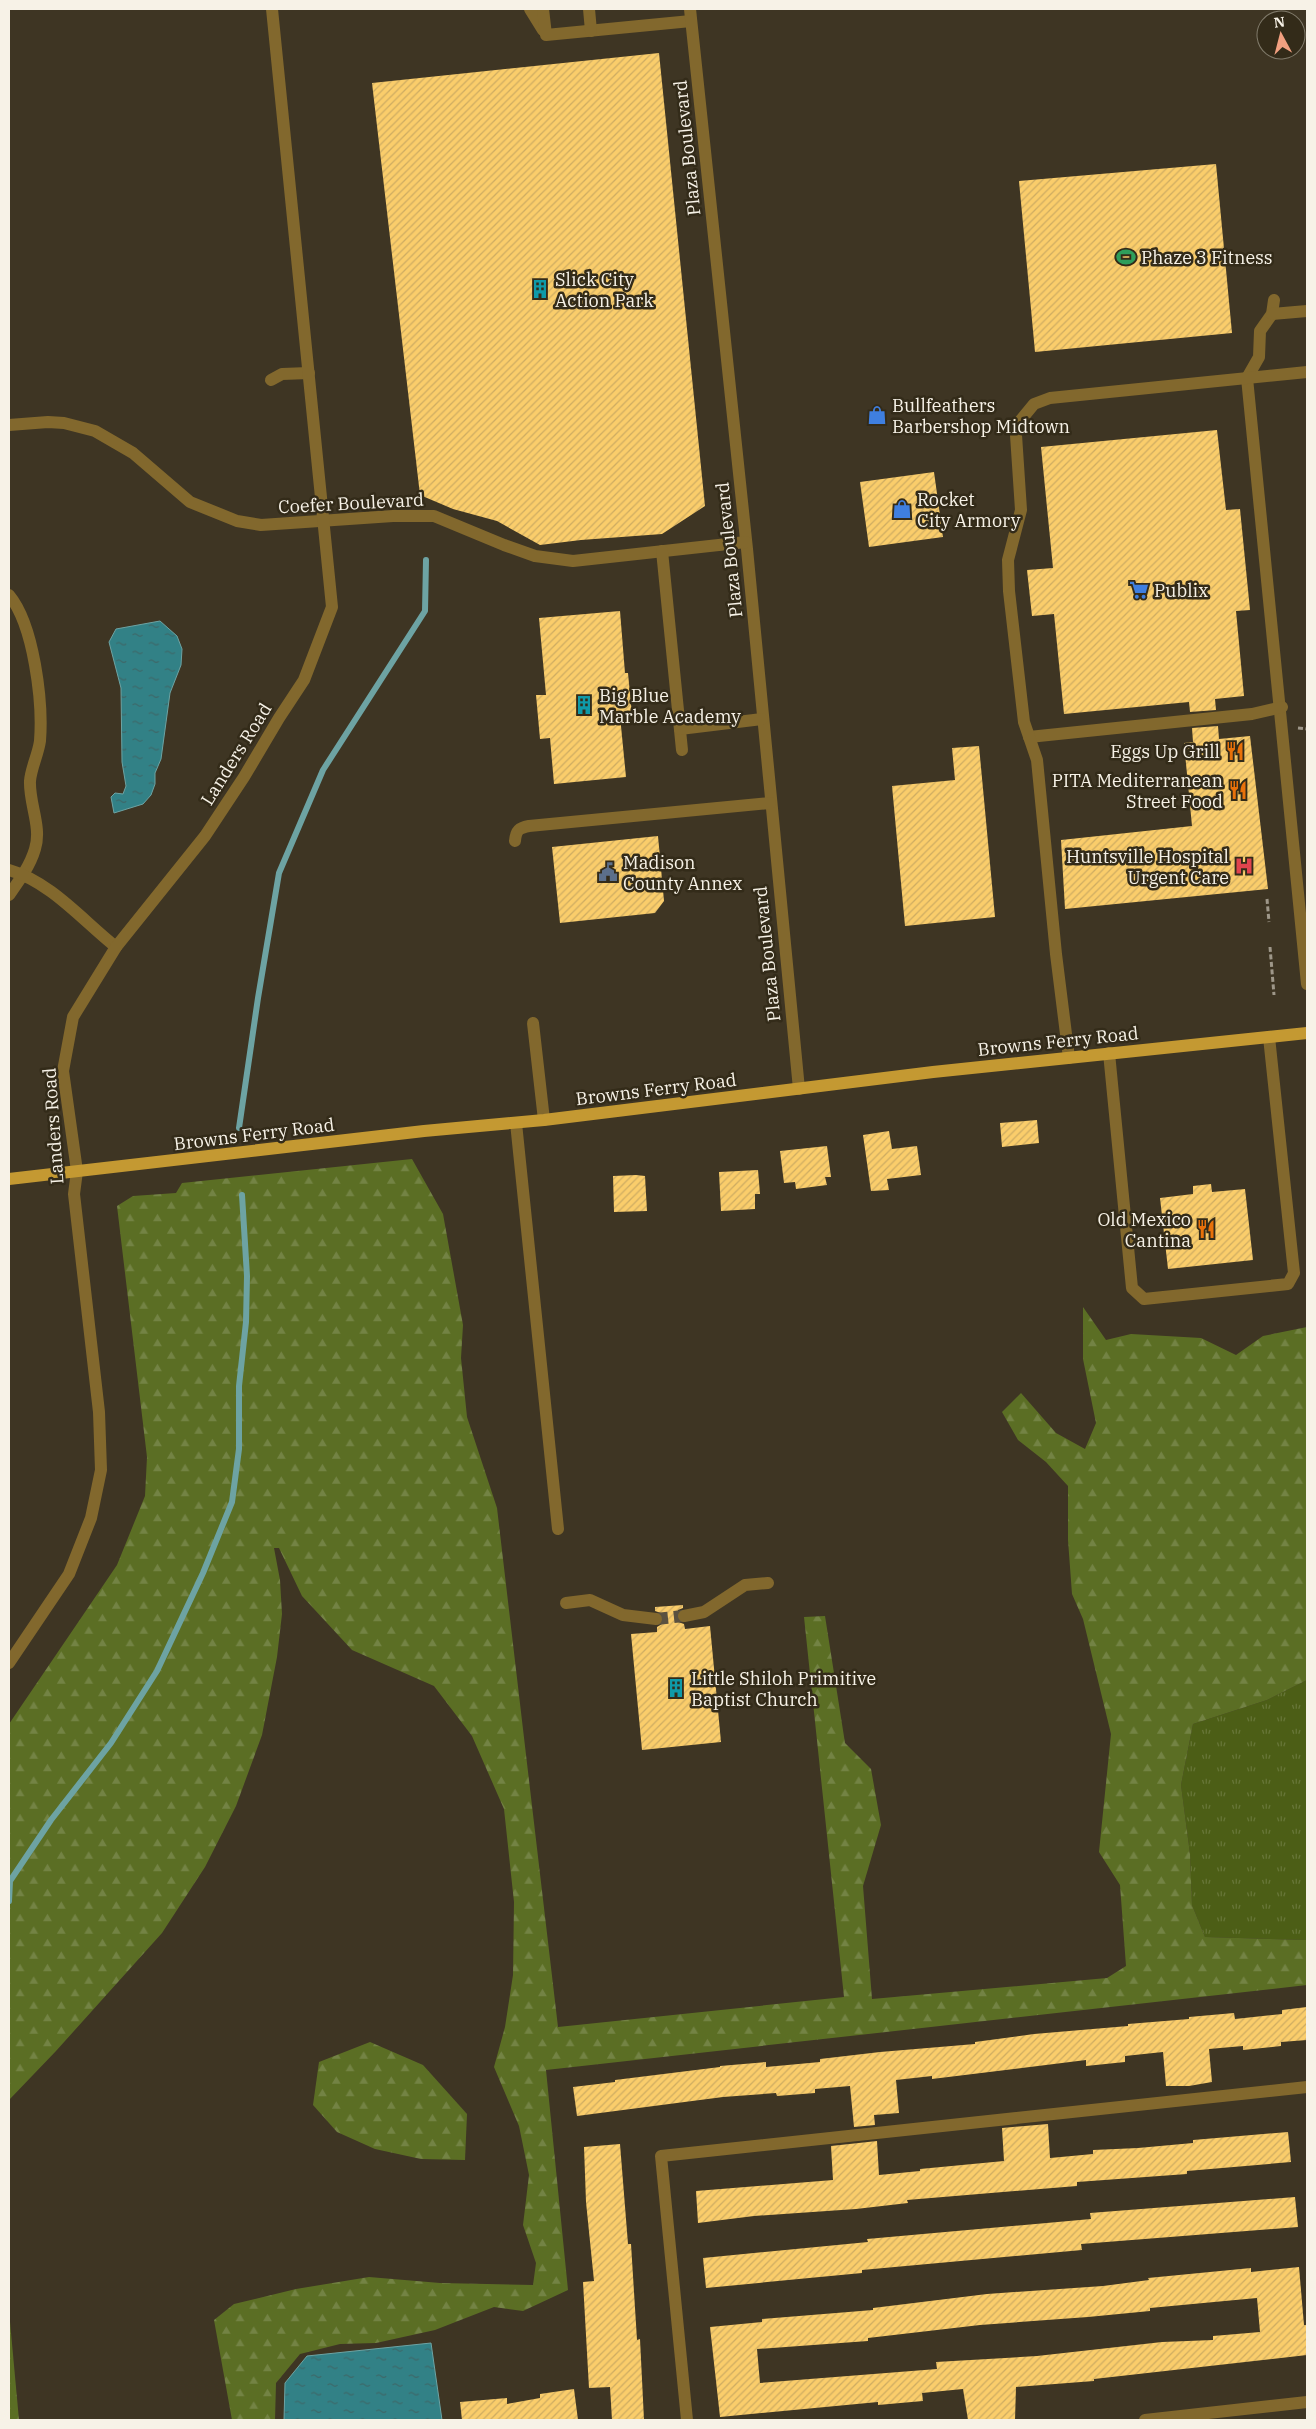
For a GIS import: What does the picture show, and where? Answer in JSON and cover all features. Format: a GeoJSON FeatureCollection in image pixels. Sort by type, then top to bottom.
{"type":"FeatureCollection","features":[{"type":"Feature","properties":{"kind":"main road","name":"Browns Ferry Road"},"geometry":{"type":"LineString","coordinates":[[9,1179],[544,1120],[932,1072],[1307,1032]]}},
{"type":"Feature","properties":{"kind":"street","name":"Landers Road"},"geometry":{"type":"LineString","coordinates":[[9,1663],[69,1574],[91,1518],[102,1470],[99,1412],[74,1194],[77,1171],[63,1071],[71,1026],[78,1008],[116,947],[205,836],[244,777],[304,680],[332,607],[272,9]]}},
{"type":"Feature","properties":{"kind":"street"},"geometry":{"type":"LineString","coordinates":[[530,9],[546,35]]}},
{"type":"Feature","properties":{"kind":"street"},"geometry":{"type":"LineString","coordinates":[[543,9],[546,35]]}},
{"type":"Feature","properties":{"kind":"street"},"geometry":{"type":"LineString","coordinates":[[589,9],[591,31]]}},
{"type":"Feature","properties":{"kind":"street"},"geometry":{"type":"LineString","coordinates":[[546,35],[591,31],[691,15]]}},
{"type":"Feature","properties":{"kind":"street","name":"Plaza Boulevard"},"geometry":{"type":"LineString","coordinates":[[691,15],[746,542],[799,1089]]}},
{"type":"Feature","properties":{"kind":"street"},"geometry":{"type":"LineString","coordinates":[[1274,300],[1272,314],[1260,331],[1259,357],[1247,378],[1304,923],[1307,984]]}},
{"type":"Feature","properties":{"kind":"street"},"geometry":{"type":"LineString","coordinates":[[1272,314],[1307,311]]}},
{"type":"Feature","properties":{"kind":"street"},"geometry":{"type":"LineString","coordinates":[[1069,1058],[1056,954],[1037,760],[1024,722],[1008,591],[1008,560],[1021,510],[1016,435],[1020,421],[1034,404],[1050,398],[1307,372]]}},
{"type":"Feature","properties":{"kind":"street"},"geometry":{"type":"LineString","coordinates":[[271,380],[282,374],[309,373]]}},
{"type":"Feature","properties":{"kind":"street","name":"Coefer Boulevard"},"geometry":{"type":"LineString","coordinates":[[9,425],[56,423],[95,431],[133,453],[190,502],[237,521],[261,525],[434,516],[527,553],[573,561],[746,542]]}},
{"type":"Feature","properties":{"kind":"street"},"geometry":{"type":"LineString","coordinates":[[662,551],[682,750]]}},
{"type":"Feature","properties":{"kind":"street"},"geometry":{"type":"LineString","coordinates":[[9,594],[22,614],[32,645],[40,720],[38,753],[30,782],[37,834],[36,849],[9,895]]}},
{"type":"Feature","properties":{"kind":"street"},"geometry":{"type":"LineString","coordinates":[[1029,737],[1252,714],[1282,707]]}},
{"type":"Feature","properties":{"kind":"street"},"geometry":{"type":"LineString","coordinates":[[680,729],[762,719]]}},
{"type":"Feature","properties":{"kind":"street"},"geometry":{"type":"LineString","coordinates":[[515,841],[516,833],[520,828],[529,826],[770,803]]}},
{"type":"Feature","properties":{"kind":"street"},"geometry":{"type":"LineString","coordinates":[[9,870],[23,874],[64,903],[116,947]]}},
{"type":"Feature","properties":{"kind":"street"},"geometry":{"type":"LineString","coordinates":[[533,1023],[544,1120]]}},
{"type":"Feature","properties":{"kind":"street"},"geometry":{"type":"LineString","coordinates":[[1109,1053],[1132,1288],[1144,1298],[1288,1284],[1294,1273],[1269,1037]]}},
{"type":"Feature","properties":{"kind":"street"},"geometry":{"type":"LineString","coordinates":[[516,1123],[558,1529]]}},
{"type":"Feature","properties":{"kind":"street"},"geometry":{"type":"LineString","coordinates":[[684,1616],[704,1612],[745,1585],[768,1583]]}},
{"type":"Feature","properties":{"kind":"street"},"geometry":{"type":"LineString","coordinates":[[566,1603],[590,1600],[623,1615],[656,1619]]}},
{"type":"Feature","properties":{"kind":"street"},"geometry":{"type":"LineString","coordinates":[[687,2420],[661,2156],[1307,2086]]}},
{"type":"Feature","properties":{"kind":"street"},"geometry":{"type":"LineString","coordinates":[[1145,2420],[1307,2402]]}},
{"type":"Feature","properties":{"kind":"path"},"geometry":{"type":"LineString","coordinates":[[1294,729],[1307,729]]}},
{"type":"Feature","properties":{"kind":"path"},"geometry":{"type":"LineString","coordinates":[[1267,899],[1268,922]]}},
{"type":"Feature","properties":{"kind":"path"},"geometry":{"type":"LineString","coordinates":[[1270,947],[1274,995]]}},
{"type":"Feature","properties":{"kind":"green space"},"geometry":{"type":"Polygon","coordinates":[[[412,1159],[443,1214],[463,1325],[461,1358],[467,1417],[497,1508],[558,2027],[844,1997],[804,1617],[825,1616],[845,1743],[871,1769],[881,1825],[863,1886],[872,1999],[1107,1978],[1126,1966],[1120,1885],[1099,1852],[1111,1734],[1083,1619],[1072,1594],[1068,1540],[1068,1486],[1046,1462],[1018,1440],[1002,1412],[1021,1393],[1056,1433],[1085,1449],[1096,1423],[1083,1359],[1083,1307],[1106,1340],[1131,1334],[1201,1338],[1236,1355],[1263,1336],[1307,1327],[1307,1680],[1267,1700],[1193,1724],[1181,1785],[1190,1854],[1192,1905],[1205,1937],[1307,1940],[1307,1985],[546,2070],[568,2290],[523,2311],[494,2307],[435,2330],[376,2343],[340,2344],[300,2354],[276,2383],[275,2420],[232,2420],[214,2320],[234,2304],[296,2289],[369,2277],[440,2283],[533,2285],[536,2263],[523,2225],[529,2175],[519,2126],[494,2067],[505,2027],[513,1975],[514,1902],[504,1809],[472,1736],[434,1686],[352,1650],[302,1596],[279,1548],[274,1548],[280,1580],[282,1614],[277,1657],[262,1735],[236,1806],[205,1867],[162,1933],[56,2051],[9,2100],[9,1724],[117,1565],[145,1496],[147,1457],[117,1206],[133,1196],[176,1193],[182,1183],[412,1159]]]}},
{"type":"Feature","properties":{"kind":"green space"},"geometry":{"type":"Polygon","coordinates":[[[1307,1680],[1307,1940],[1205,1937],[1192,1905],[1190,1854],[1181,1785],[1193,1724],[1267,1700],[1307,1680]]]}},
{"type":"Feature","properties":{"kind":"green space"},"geometry":{"type":"Polygon","coordinates":[[[370,2042],[423,2065],[467,2114],[465,2160],[421,2159],[375,2149],[337,2132],[313,2105],[319,2062],[370,2042]]]}},
{"type":"Feature","properties":{"kind":"green space"},"geometry":{"type":"Polygon","coordinates":[[[9,2311],[19,2420],[9,2420],[9,2311]]]}},
{"type":"Feature","properties":{"kind":"water"},"geometry":{"type":"Polygon","coordinates":[[[160,621],[177,636],[182,649],[181,665],[170,693],[161,759],[155,773],[155,784],[151,795],[143,804],[114,813],[111,797],[115,793],[123,794],[126,786],[122,762],[121,688],[109,642],[116,629],[160,621]]]}},
{"type":"Feature","properties":{"kind":"water"},"geometry":{"type":"Polygon","coordinates":[[[431,2343],[442,2420],[284,2420],[285,2383],[307,2356],[431,2343]]]}},
{"type":"Feature","properties":{"kind":"building","name":"Slick City Action Park"},"geometry":{"type":"Polygon","coordinates":[[[659,53],[705,506],[662,534],[540,545],[497,521],[453,509],[420,495],[372,83],[659,53]]]}},
{"type":"Feature","properties":{"kind":"building","name":"Phaze 3 Fitness"},"geometry":{"type":"Polygon","coordinates":[[[1216,164],[1232,333],[1035,352],[1019,181],[1216,164]]]}},
{"type":"Feature","properties":{"kind":"building","name":"Publix"},"geometry":{"type":"Polygon","coordinates":[[[1217,430],[1226,510],[1240,509],[1250,610],[1236,611],[1244,696],[1215,699],[1216,710],[1190,712],[1189,702],[1064,714],[1054,614],[1032,616],[1027,570],[1053,568],[1041,447],[1217,430]]]}},
{"type":"Feature","properties":{"kind":"building","name":"Rocket City Armory"},"geometry":{"type":"Polygon","coordinates":[[[934,472],[943,537],[869,547],[860,482],[934,472]]]}},
{"type":"Feature","properties":{"kind":"building","name":"Big Blue Marble Academy"},"geometry":{"type":"Polygon","coordinates":[[[620,611],[625,673],[628,673],[632,715],[620,716],[626,777],[554,784],[550,738],[540,739],[536,695],[546,695],[539,618],[620,611]]]}},
{"type":"Feature","properties":{"kind":"building"},"geometry":{"type":"Polygon","coordinates":[[[1218,726],[1219,739],[1250,736],[1268,889],[1065,909],[1061,840],[1192,826],[1184,743],[1193,742],[1192,728],[1218,726]]]}},
{"type":"Feature","properties":{"kind":"building"},"geometry":{"type":"Polygon","coordinates":[[[979,746],[995,917],[905,926],[892,786],[955,780],[952,748],[979,746]]]}},
{"type":"Feature","properties":{"kind":"building","name":"Madison County Annex"},"geometry":{"type":"Polygon","coordinates":[[[658,836],[664,901],[655,913],[560,923],[552,847],[658,836]]]}},
{"type":"Feature","properties":{"kind":"building"},"geometry":{"type":"Polygon","coordinates":[[[1037,1120],[1039,1143],[1002,1147],[1000,1123],[1037,1120]]]}},
{"type":"Feature","properties":{"kind":"building"},"geometry":{"type":"Polygon","coordinates":[[[889,1131],[892,1149],[917,1146],[921,1175],[887,1179],[889,1190],[871,1191],[863,1135],[889,1131]]]}},
{"type":"Feature","properties":{"kind":"building"},"geometry":{"type":"Polygon","coordinates":[[[827,1146],[831,1177],[825,1177],[827,1185],[796,1189],[795,1182],[784,1183],[780,1151],[827,1146]]]}},
{"type":"Feature","properties":{"kind":"building"},"geometry":{"type":"Polygon","coordinates":[[[758,1170],[760,1194],[755,1194],[755,1209],[721,1211],[719,1172],[758,1170]]]}},
{"type":"Feature","properties":{"kind":"building"},"geometry":{"type":"Polygon","coordinates":[[[613,1176],[645,1176],[647,1211],[614,1212],[613,1176]]]}},
{"type":"Feature","properties":{"kind":"building","name":"Old Mexico Cantina"},"geometry":{"type":"Polygon","coordinates":[[[1211,1184],[1212,1192],[1245,1189],[1253,1260],[1168,1269],[1160,1198],[1193,1194],[1193,1186],[1211,1184]]]}},
{"type":"Feature","properties":{"kind":"building","name":"Little Shiloh Primitive Baptist Church"},"geometry":{"type":"Polygon","coordinates":[[[683,1605],[683,1608],[678,1610],[676,1617],[678,1622],[684,1624],[685,1629],[710,1626],[721,1742],[642,1750],[631,1634],[657,1632],[657,1627],[662,1624],[664,1619],[661,1613],[655,1611],[655,1607],[683,1605]]]}},
{"type":"Feature","properties":{"kind":"building"},"geometry":{"type":"Polygon","coordinates":[[[1307,2007],[1307,2040],[1281,2042],[1281,2046],[1243,2050],[1243,2046],[1209,2049],[1212,2082],[1189,2086],[1166,2086],[1163,2052],[1125,2056],[1125,2062],[1086,2066],[1086,2060],[932,2079],[932,2076],[896,2080],[899,2113],[874,2115],[875,2125],[854,2127],[850,2086],[815,2089],[815,2093],[777,2096],[776,2093],[723,2097],[577,2116],[573,2087],[720,2066],[766,2062],[766,2067],[820,2062],[820,2059],[975,2044],[975,2042],[1034,2034],[1128,2026],[1128,2024],[1189,2019],[1189,2017],[1234,2013],[1235,2019],[1282,2014],[1282,2010],[1307,2007]]]}},
{"type":"Feature","properties":{"kind":"building"},"geometry":{"type":"Polygon","coordinates":[[[1048,2124],[1050,2158],[1093,2154],[1093,2150],[1193,2143],[1193,2140],[1288,2132],[1291,2162],[1187,2171],[1187,2174],[1077,2182],[1077,2186],[907,2200],[908,2203],[856,2209],[754,2216],[698,2223],[696,2191],[833,2180],[831,2146],[877,2141],[879,2175],[920,2171],[920,2169],[1004,2161],[1002,2128],[1048,2124]]]}},
{"type":"Feature","properties":{"kind":"building"},"geometry":{"type":"Polygon","coordinates":[[[620,2144],[628,2244],[631,2244],[637,2340],[640,2339],[644,2420],[612,2420],[610,2387],[589,2388],[583,2282],[594,2281],[586,2202],[584,2147],[620,2144]]]}},
{"type":"Feature","properties":{"kind":"building"},"geometry":{"type":"Polygon","coordinates":[[[1295,2197],[1298,2227],[1081,2244],[1082,2250],[862,2270],[862,2273],[706,2288],[703,2258],[868,2242],[867,2239],[1091,2219],[1090,2213],[1295,2197]]]}},
{"type":"Feature","properties":{"kind":"building"},"geometry":{"type":"Polygon","coordinates":[[[1299,2267],[1304,2325],[1307,2325],[1307,2355],[1094,2379],[1094,2381],[1016,2387],[1015,2420],[968,2420],[963,2389],[922,2393],[923,2401],[878,2405],[878,2402],[720,2417],[710,2327],[762,2322],[762,2319],[873,2310],[873,2308],[987,2294],[1103,2286],[1149,2280],[1148,2278],[1251,2268],[1251,2272],[1299,2267]],[[1257,2298],[1150,2308],[1150,2311],[980,2325],[868,2338],[868,2341],[757,2349],[760,2383],[937,2369],[936,2362],[1037,2356],[1162,2342],[1213,2340],[1213,2336],[1260,2332],[1257,2298]]]}},
{"type":"Feature","properties":{"kind":"building"},"geometry":{"type":"Polygon","coordinates":[[[574,2389],[578,2420],[462,2420],[460,2402],[507,2398],[507,2404],[540,2398],[540,2394],[574,2389]]]}},
{"type":"Feature","properties":{"kind":"waterway"},"geometry":{"type":"LineString","coordinates":[[239,1128],[279,873],[323,770],[425,611],[426,560]]}},
{"type":"Feature","properties":{"kind":"waterway"},"geometry":{"type":"LineString","coordinates":[[9,1901],[10,1881],[51,1820],[111,1743],[157,1671],[203,1573],[232,1502],[239,1449],[239,1386],[246,1322],[247,1276],[242,1195]]}},
{"type":"Feature","properties":{"kind":"tunnel"},"geometry":{"type":"LineString","coordinates":[[656,1619],[684,1616]]}},
{"type":"Feature","properties":{"kind":"place","name":"Phaze 3 Fitness"},"geometry":{"type":"Point","coordinates":[1126,257]}},
{"type":"Feature","properties":{"kind":"place","name":"Slick City Action Park"},"geometry":{"type":"Point","coordinates":[540,289]}},
{"type":"Feature","properties":{"kind":"place","name":"Bullfeathers Barbershop Midtown"},"geometry":{"type":"Point","coordinates":[877,415]}},
{"type":"Feature","properties":{"kind":"place","name":"Rocket City Armory"},"geometry":{"type":"Point","coordinates":[902,509]}},
{"type":"Feature","properties":{"kind":"place","name":"Publix"},"geometry":{"type":"Point","coordinates":[1139,590]}},
{"type":"Feature","properties":{"kind":"place","name":"Big Blue Marble Academy"},"geometry":{"type":"Point","coordinates":[584,705]}},
{"type":"Feature","properties":{"kind":"place","name":"Eggs Up Grill"},"geometry":{"type":"Point","coordinates":[1235,751]}},
{"type":"Feature","properties":{"kind":"place","name":"PITA Mediterranean Street Food"},"geometry":{"type":"Point","coordinates":[1238,790]}},
{"type":"Feature","properties":{"kind":"place","name":"Huntsville Hospital Urgent Care"},"geometry":{"type":"Point","coordinates":[1244,866]}},
{"type":"Feature","properties":{"kind":"place","name":"Madison County Annex"},"geometry":{"type":"Point","coordinates":[608,872]}},
{"type":"Feature","properties":{"kind":"place","name":"Old Mexico Cantina"},"geometry":{"type":"Point","coordinates":[1206,1229]}},
{"type":"Feature","properties":{"kind":"place","name":"Little Shiloh Primitive Baptist Church"},"geometry":{"type":"Point","coordinates":[676,1688]}}]}
